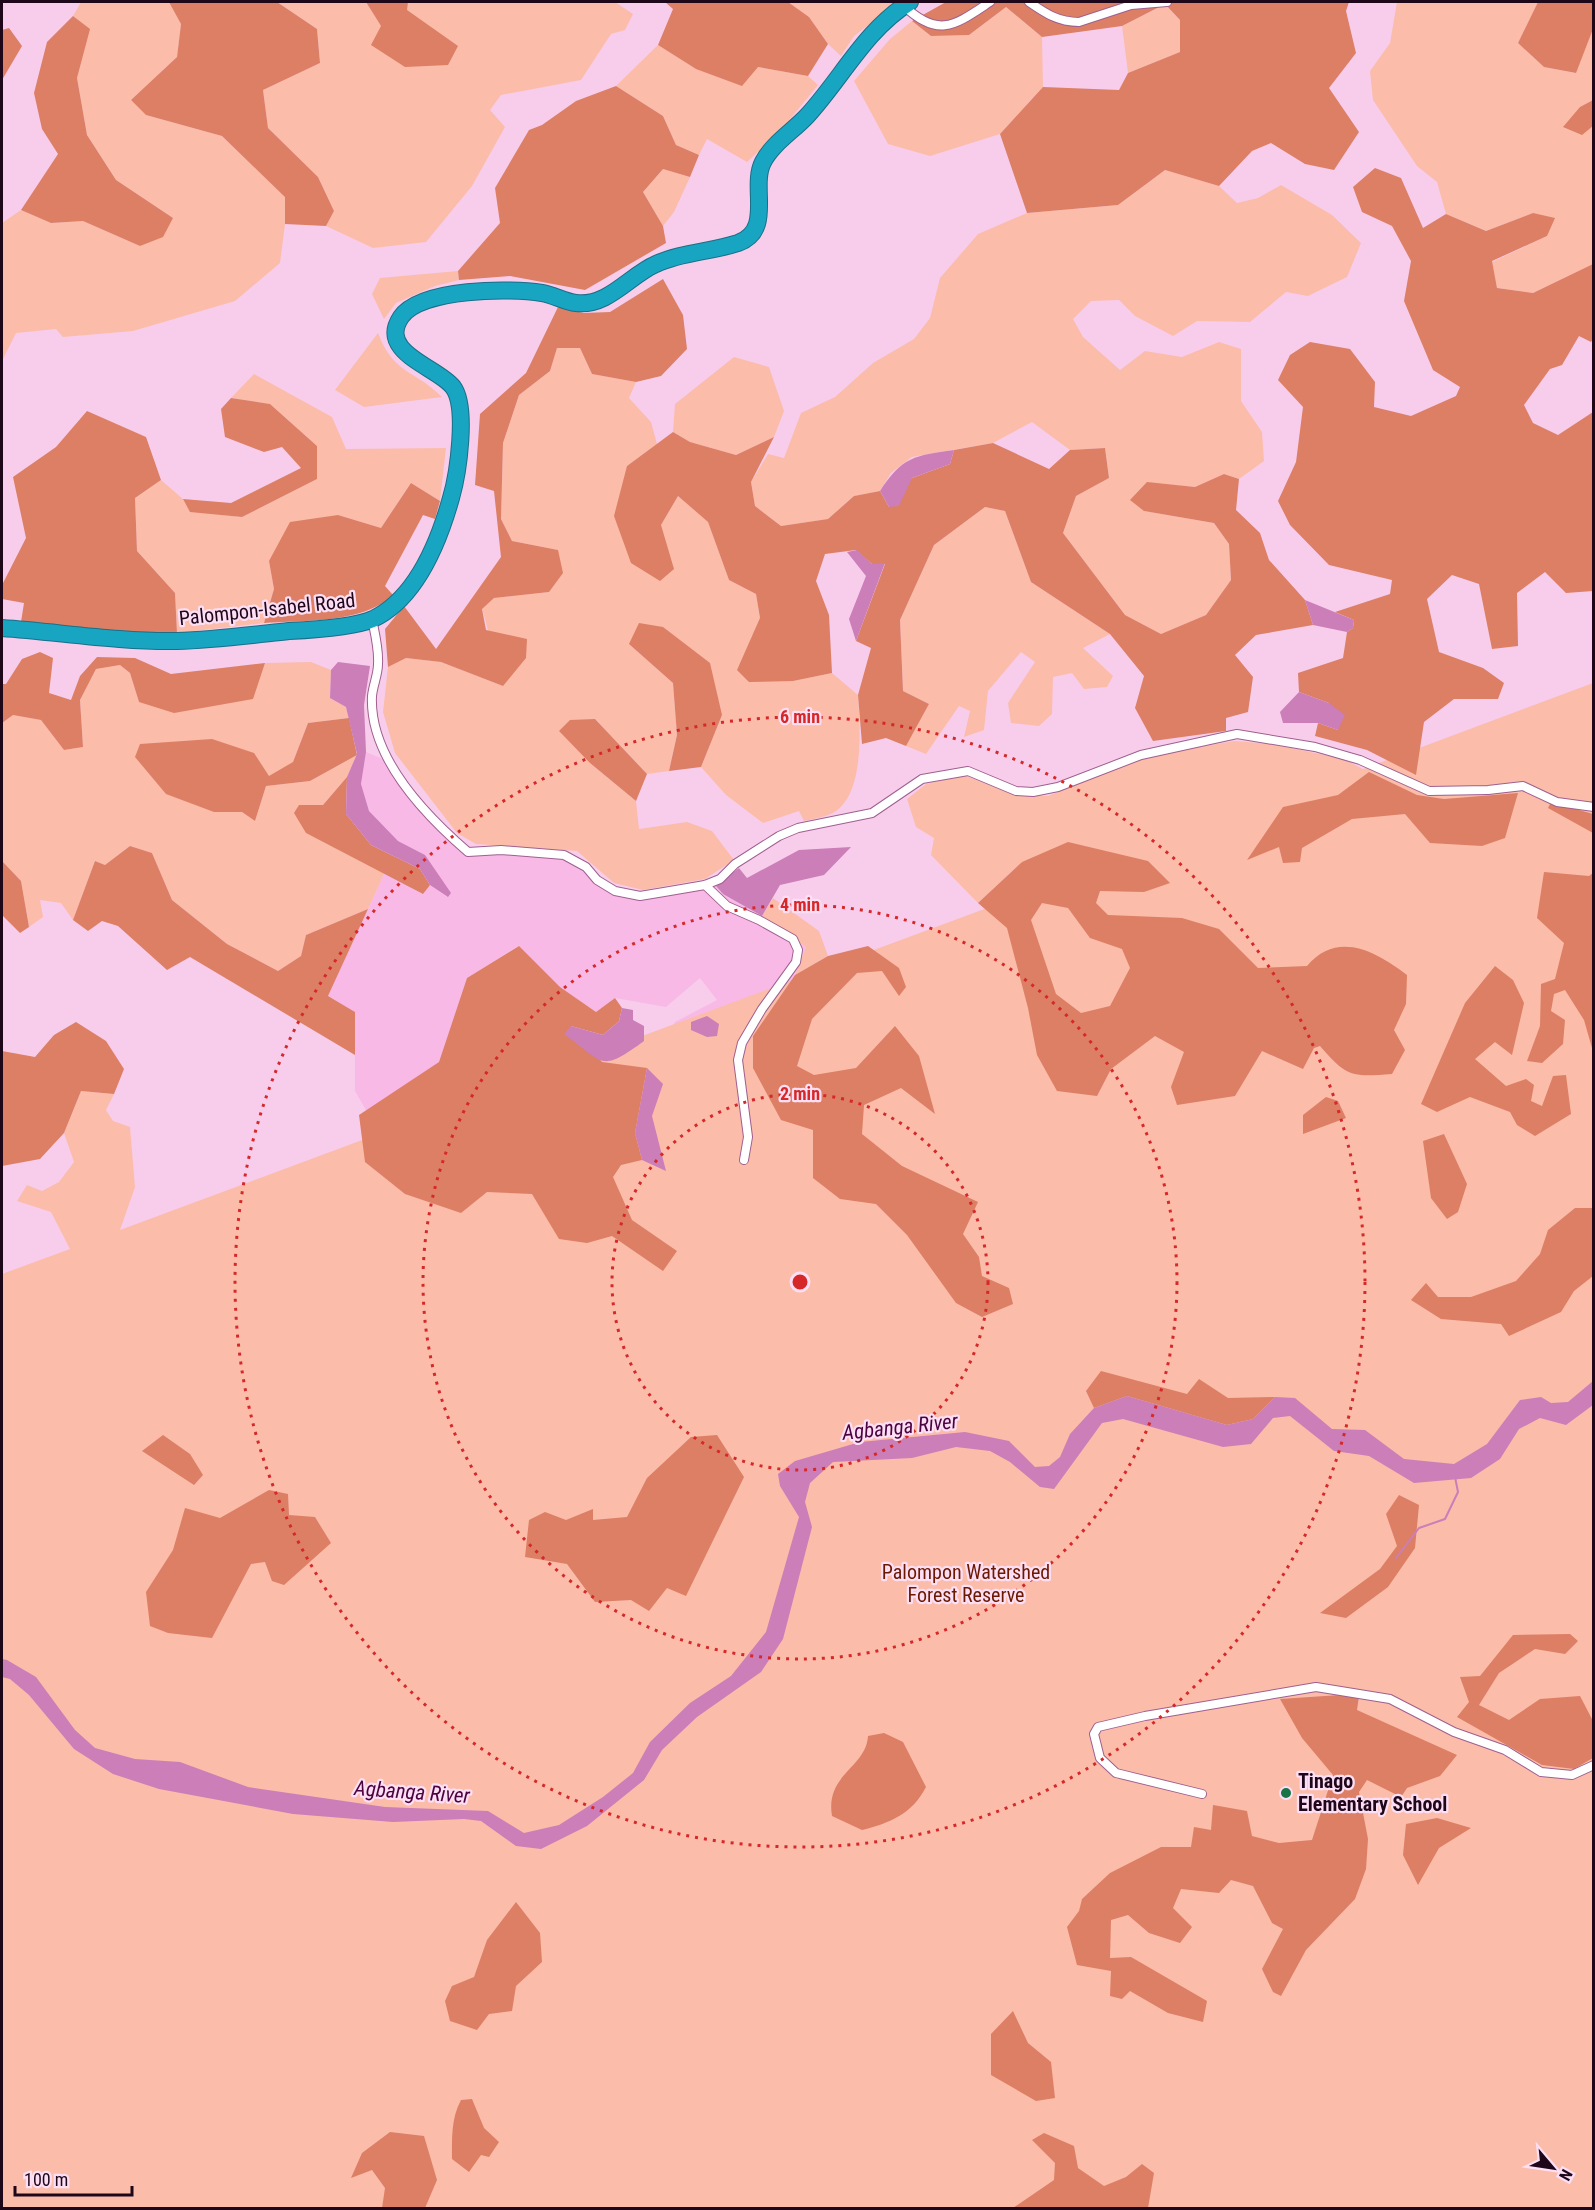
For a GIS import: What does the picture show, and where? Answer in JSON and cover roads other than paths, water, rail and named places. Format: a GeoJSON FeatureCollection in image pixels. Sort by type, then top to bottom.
{"type":"FeatureCollection","features":[{"type":"Feature","properties":{"kind":"highway","name":"Palompon-Isabel Road"},"geometry":{"type":"LineString","coordinates":[[2,628],[176,641],[308,630],[372,619],[397,601],[420,573],[438,537],[456,483],[459,443],[458,395],[451,385],[402,349],[397,339],[396,328],[401,317],[411,306],[424,301],[486,290],[541,293],[574,303],[589,303],[607,297],[654,264],[745,239],[758,222],[760,211],[758,178],[767,155],[808,115],[856,51],[907,3]]}},
{"type":"Feature","properties":{"kind":"street"},"geometry":{"type":"LineString","coordinates":[[907,3],[919,20],[945,26],[956,24],[990,2]]}},
{"type":"Feature","properties":{"kind":"street"},"geometry":{"type":"LineString","coordinates":[[1029,2],[1058,20],[1070,22],[1078,22],[1131,5],[1167,2]]}},
{"type":"Feature","properties":{"kind":"street"},"geometry":{"type":"LineString","coordinates":[[372,619],[378,663],[372,695],[374,714],[387,758],[404,786],[468,852],[501,850],[564,855],[586,867],[597,880],[615,891],[640,896],[705,885],[720,879],[735,864],[779,836],[798,828],[872,813],[922,779],[968,771],[1016,790],[1034,792],[1058,788],[1141,755],[1237,734],[1338,753],[1384,769],[1429,791],[1488,790],[1523,786],[1557,801],[1593,807]]}},
{"type":"Feature","properties":{"kind":"street"},"geometry":{"type":"LineString","coordinates":[[705,885],[727,906],[793,939],[798,950],[796,962],[762,1009],[742,1043],[738,1060],[748,1137],[744,1160]]}},
{"type":"Feature","properties":{"kind":"street"},"geometry":{"type":"LineString","coordinates":[[1202,1794],[1116,1773],[1100,1758],[1094,1734],[1098,1727],[1144,1716],[1316,1687],[1390,1699],[1454,1732],[1505,1750],[1541,1772],[1572,1775],[1593,1765]]}},
{"type":"Feature","properties":{"kind":"waterway"},"geometry":{"type":"LineString","coordinates":[[1396,1558],[1419,1528],[1445,1519],[1458,1492],[1455,1477]]}},
{"type":"Feature","properties":{"kind":"place","name":"Tinago Elementary School"},"geometry":{"type":"Point","coordinates":[1286,1793]}},
{"type":"Feature","properties":{"kind":"water label","name":"Agbanga River"},"geometry":{"type":"Point","coordinates":[900,1427]}},
{"type":"Feature","properties":{"kind":"water label","name":"Agbanga River"},"geometry":{"type":"Point","coordinates":[412,1792]}},
{"type":"Feature","properties":{"kind":"park label","name":"Palompon Watershed Forest Reserve"},"geometry":{"type":"Point","coordinates":[966,1584]}}]}
